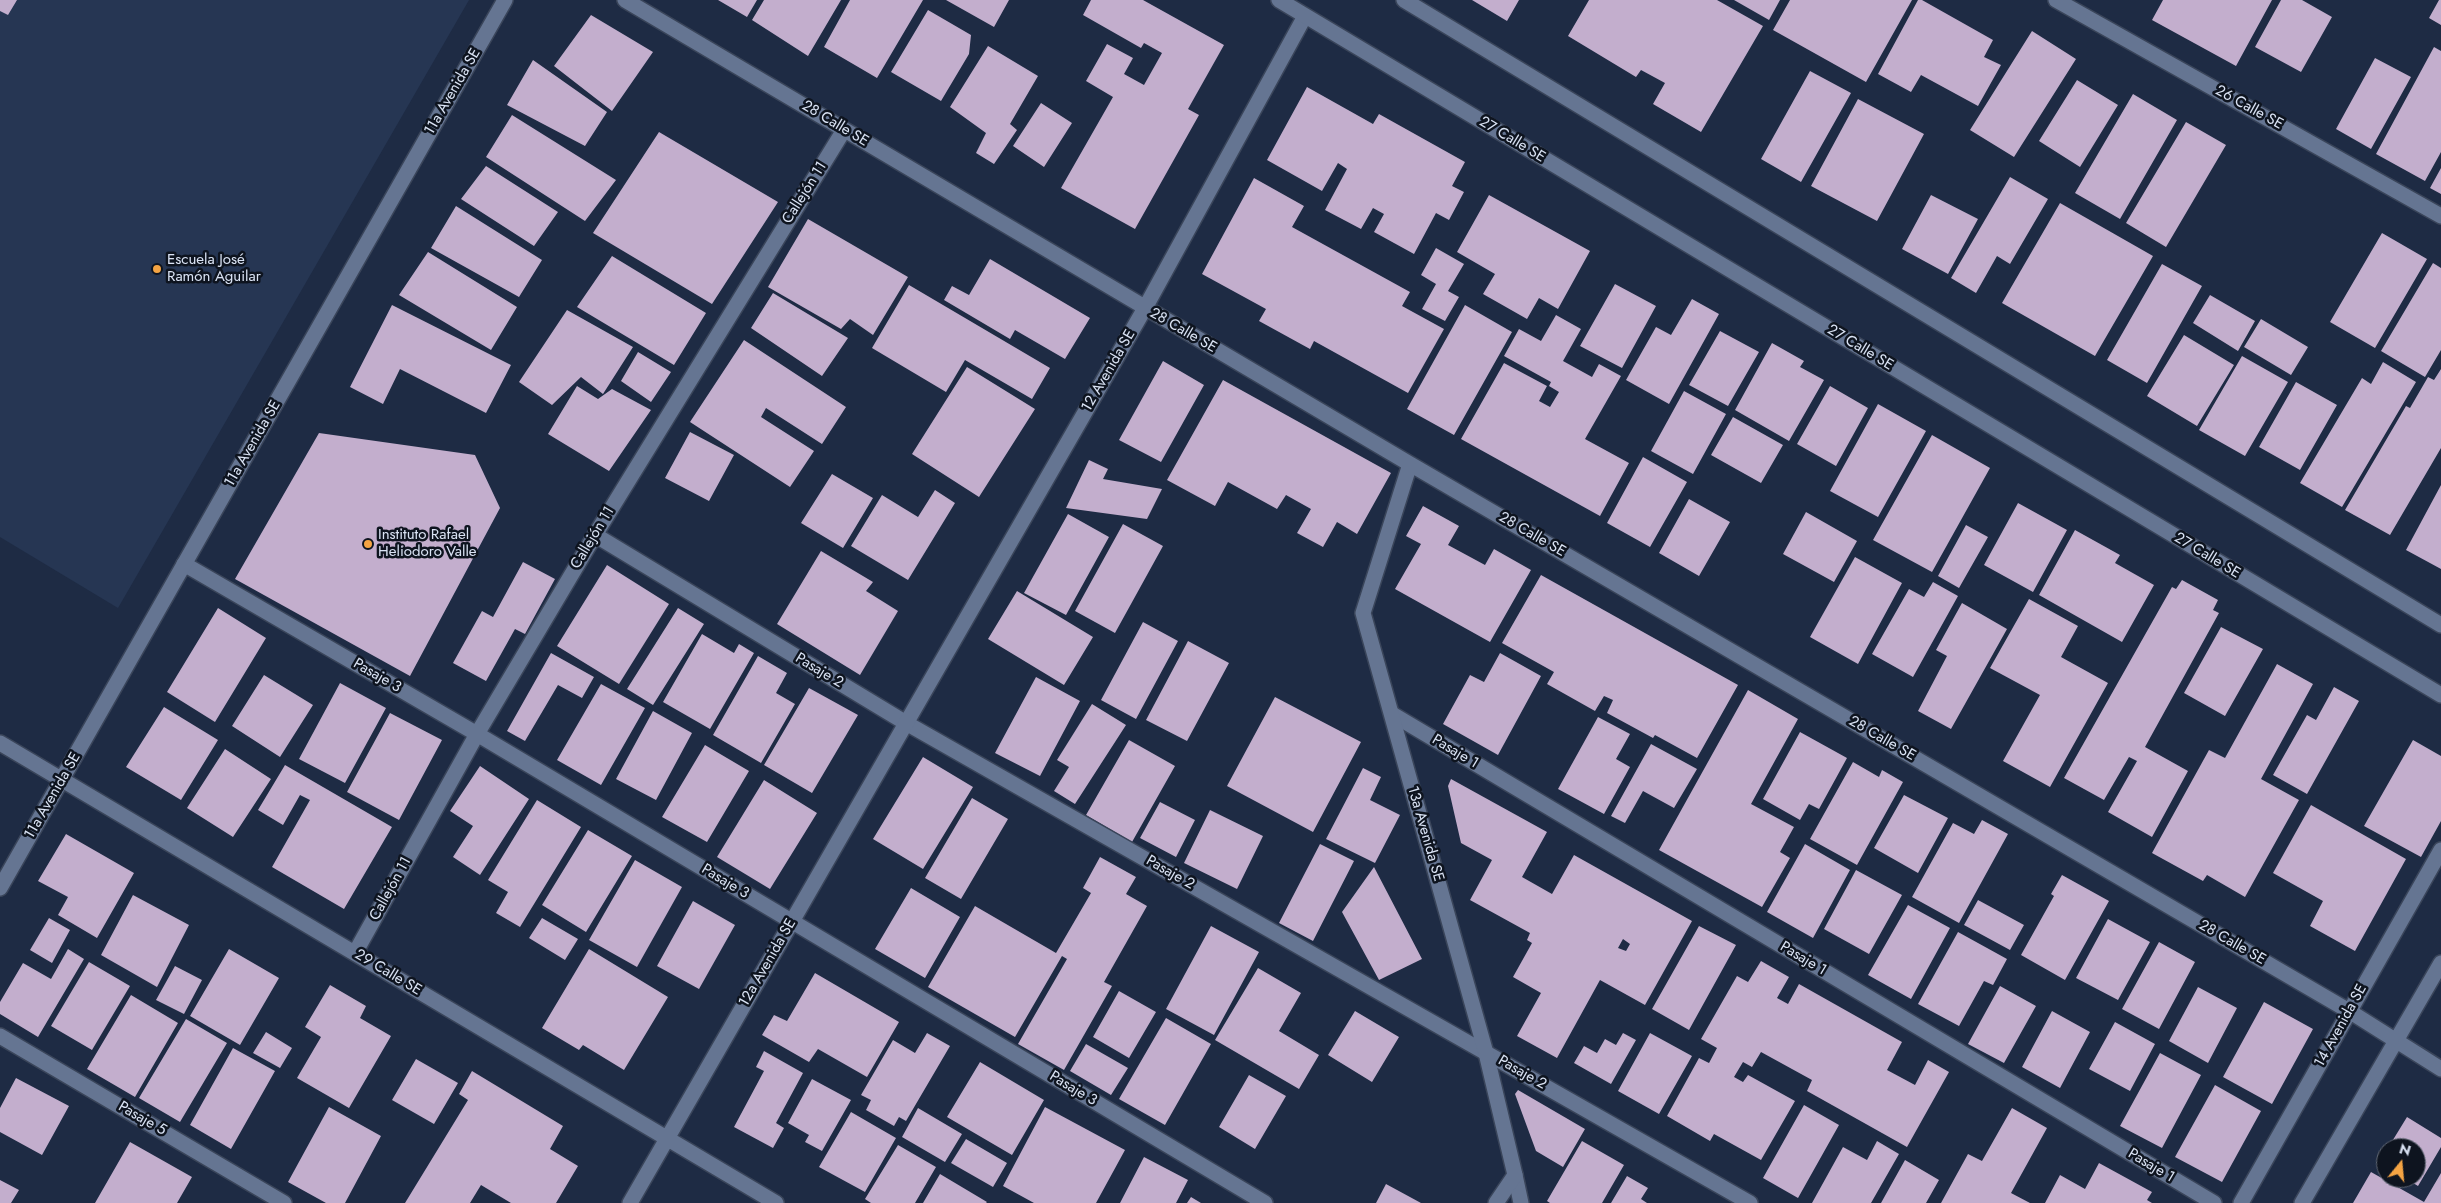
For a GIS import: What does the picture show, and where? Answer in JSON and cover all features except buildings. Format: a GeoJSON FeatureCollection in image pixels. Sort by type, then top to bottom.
{"type":"FeatureCollection","features":[{"type":"Feature","properties":{"kind":"street","name":"11a Avenida SE"},"geometry":{"type":"LineString","coordinates":[[0,888],[505,0]]}},
{"type":"Feature","properties":{"kind":"street","name":"28 Calle SE"},"geometry":{"type":"LineString","coordinates":[[625,0],[1410,464],[2349,1011],[2396,1043],[2441,1069]]}},
{"type":"Feature","properties":{"kind":"street","name":"27 Calle SE"},"geometry":{"type":"LineString","coordinates":[[1279,0],[2441,696]]}},
{"type":"Feature","properties":{"kind":"street"},"geometry":{"type":"LineString","coordinates":[[1404,0],[2441,625]]}},
{"type":"Feature","properties":{"kind":"street","name":"26 Calle SE"},"geometry":{"type":"LineString","coordinates":[[2056,0],[2441,216]]}},
{"type":"Feature","properties":{"kind":"street","name":"12 Avenida SE"},"geometry":{"type":"LineString","coordinates":[[906,724],[1145,308],[1305,16]]}},
{"type":"Feature","properties":{"kind":"street","name":"Callejón 11"},"geometry":{"type":"LineString","coordinates":[[355,953],[477,734],[595,535],[844,130]]}},
{"type":"Feature","properties":{"kind":"street","name":"13a Avenida SE"},"geometry":{"type":"LineString","coordinates":[[1410,464],[1363,613],[1486,1053],[1515,1175]]}},
{"type":"Feature","properties":{"kind":"street","name":"Pasaje 2"},"geometry":{"type":"LineString","coordinates":[[595,535],[906,724],[1750,1203]]}},
{"type":"Feature","properties":{"kind":"street","name":"Pasaje 3"},"geometry":{"type":"LineString","coordinates":[[184,564],[477,734],[1265,1203]]}},
{"type":"Feature","properties":{"kind":"street","name":"Pasaje 1"},"geometry":{"type":"LineString","coordinates":[[1392,714],[2214,1203]]}},
{"type":"Feature","properties":{"kind":"street","name":"12a Avenida SE"},"geometry":{"type":"LineString","coordinates":[[630,1203],[906,724]]}},
{"type":"Feature","properties":{"kind":"street","name":"29 Calle SE"},"geometry":{"type":"LineString","coordinates":[[0,743],[776,1203]]}},
{"type":"Feature","properties":{"kind":"street","name":"14 Avenida SE"},"geometry":{"type":"LineString","coordinates":[[2241,1203],[2441,850]]}},
{"type":"Feature","properties":{"kind":"street"},"geometry":{"type":"LineString","coordinates":[[2302,1203],[2441,963]]}},
{"type":"Feature","properties":{"kind":"street","name":"Pasaje 5"},"geometry":{"type":"LineString","coordinates":[[0,1036],[284,1203]]}},
{"type":"Feature","properties":{"kind":"street"},"geometry":{"type":"LineString","coordinates":[[1496,1203],[1515,1175]]}},
{"type":"Feature","properties":{"kind":"street"},"geometry":{"type":"LineString","coordinates":[[1515,1175],[1521,1203]]}},
{"type":"Feature","properties":{"kind":"shaded area","name":"Escuela José Ramón Aguilar"},"geometry":{"type":"Polygon","coordinates":[[[0,0],[469,0],[118,608],[0,537],[0,0]]]}},
{"type":"Feature","properties":{"kind":"place","name":"Escuela José Ramón Aguilar"},"geometry":{"type":"Point","coordinates":[157,269]}},
{"type":"Feature","properties":{"kind":"place","name":"Instituto Rafael Heliodoro Valle"},"geometry":{"type":"Point","coordinates":[368,544]}}]}
